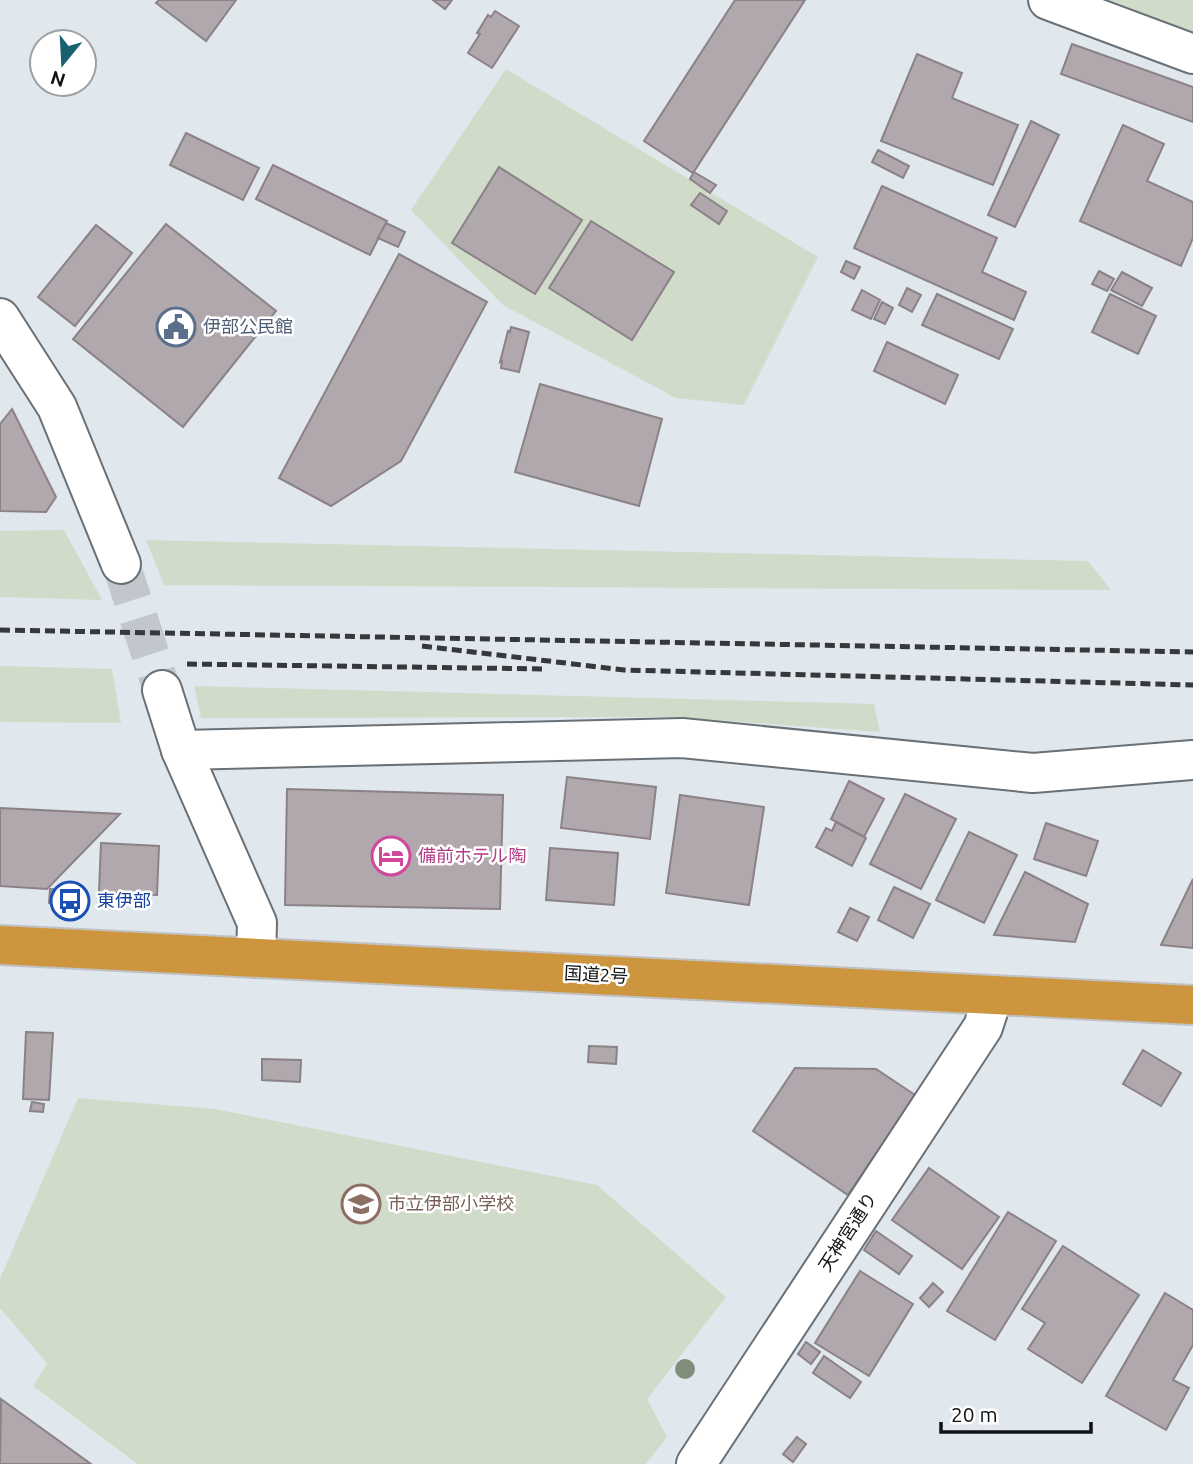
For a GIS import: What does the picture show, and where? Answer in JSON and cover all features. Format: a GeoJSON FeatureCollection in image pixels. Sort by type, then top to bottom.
{"type":"FeatureCollection","features":[{"type":"Feature","properties":{"kind":"highway","name":"国道2号"},"geometry":{"type":"LineString","coordinates":[[0,945],[1193,1005]]}},
{"type":"Feature","properties":{"kind":"street"},"geometry":{"type":"LineString","coordinates":[[1048,0],[1193,54]]}},
{"type":"Feature","properties":{"kind":"street"},"geometry":{"type":"LineString","coordinates":[[0,318],[57,407],[121,564]]}},
{"type":"Feature","properties":{"kind":"street"},"geometry":{"type":"LineString","coordinates":[[162,690],[181,750],[257,923],[256,958]]}},
{"type":"Feature","properties":{"kind":"street"},"geometry":{"type":"LineString","coordinates":[[181,750],[682,737],[1033,773],[1193,760]]}},
{"type":"Feature","properties":{"kind":"street","name":"天神宮通り"},"geometry":{"type":"LineString","coordinates":[[696,1464],[983,1027],[993,996]]}},
{"type":"Feature","properties":{"kind":"green space"},"geometry":{"type":"Polygon","coordinates":[[[1104,0],[1193,0],[1193,33],[1104,0]]]}},
{"type":"Feature","properties":{"kind":"green space"},"geometry":{"type":"Polygon","coordinates":[[[506,69],[818,257],[744,405],[676,398],[503,305],[411,210],[506,69]]]}},
{"type":"Feature","properties":{"kind":"green space"},"geometry":{"type":"Polygon","coordinates":[[[64,530],[102,600],[0,597],[0,531],[64,530]]]}},
{"type":"Feature","properties":{"kind":"green space"},"geometry":{"type":"Polygon","coordinates":[[[146,540],[1088,561],[1111,590],[164,585],[146,540]]]}},
{"type":"Feature","properties":{"kind":"green space"},"geometry":{"type":"Polygon","coordinates":[[[0,666],[112,669],[121,723],[0,722],[0,666]]]}},
{"type":"Feature","properties":{"kind":"green space"},"geometry":{"type":"Polygon","coordinates":[[[194,686],[874,704],[880,732],[673,717],[201,718],[194,686]]]}},
{"type":"Feature","properties":{"kind":"green space","name":"市立伊部小学校"},"geometry":{"type":"Polygon","coordinates":[[[78,1098],[215,1109],[597,1185],[726,1297],[647,1399],[667,1437],[646,1464],[138,1464],[33,1386],[47,1363],[0,1308],[0,1279],[78,1098]]]}},
{"type":"Feature","properties":{"kind":"building"},"geometry":{"type":"Polygon","coordinates":[[[159,0],[236,0],[206,41],[156,3],[159,0]]]}},
{"type":"Feature","properties":{"kind":"building"},"geometry":{"type":"Polygon","coordinates":[[[433,0],[452,0],[445,9],[433,0]]]}},
{"type":"Feature","properties":{"kind":"building"},"geometry":{"type":"Polygon","coordinates":[[[735,0],[805,0],[693,173],[644,141],[735,0]]]}},
{"type":"Feature","properties":{"kind":"building"},"geometry":{"type":"Polygon","coordinates":[[[495,11],[519,26],[492,68],[468,53],[488,15],[491,17],[495,11]]]}},
{"type":"Feature","properties":{"kind":"building"},"geometry":{"type":"Polygon","coordinates":[[[1072,44],[1193,87],[1193,122],[1061,74],[1072,44]]]}},
{"type":"Feature","properties":{"kind":"building"},"geometry":{"type":"Polygon","coordinates":[[[917,54],[962,73],[952,98],[1018,125],[993,185],[881,141],[917,54]]]}},
{"type":"Feature","properties":{"kind":"building"},"geometry":{"type":"Polygon","coordinates":[[[1031,121],[1059,135],[1015,227],[988,215],[1031,121]]]}},
{"type":"Feature","properties":{"kind":"building"},"geometry":{"type":"Polygon","coordinates":[[[1123,125],[1164,144],[1147,181],[1193,202],[1193,238],[1181,266],[1080,221],[1123,125]]]}},
{"type":"Feature","properties":{"kind":"building"},"geometry":{"type":"Polygon","coordinates":[[[186,133],[259,168],[243,200],[170,165],[186,133]]]}},
{"type":"Feature","properties":{"kind":"building"},"geometry":{"type":"Polygon","coordinates":[[[878,150],[909,166],[903,178],[872,162],[878,150]]]}},
{"type":"Feature","properties":{"kind":"building"},"geometry":{"type":"Polygon","coordinates":[[[273,165],[387,221],[370,255],[256,199],[273,165]]]}},
{"type":"Feature","properties":{"kind":"building"},"geometry":{"type":"Polygon","coordinates":[[[499,167],[582,220],[535,294],[452,243],[499,167]]]}},
{"type":"Feature","properties":{"kind":"building"},"geometry":{"type":"Polygon","coordinates":[[[694,172],[716,185],[710,193],[690,179],[694,172]]]}},
{"type":"Feature","properties":{"kind":"building"},"geometry":{"type":"Polygon","coordinates":[[[882,186],[997,238],[982,272],[1026,292],[1014,320],[854,248],[882,186]]]}},
{"type":"Feature","properties":{"kind":"building"},"geometry":{"type":"Polygon","coordinates":[[[700,193],[727,211],[719,224],[691,205],[700,193]]]}},
{"type":"Feature","properties":{"kind":"building"},"geometry":{"type":"Polygon","coordinates":[[[591,221],[674,272],[632,340],[549,288],[591,221]]]}},
{"type":"Feature","properties":{"kind":"building"},"geometry":{"type":"Polygon","coordinates":[[[386,223],[405,232],[398,247],[378,238],[386,223]]]}},
{"type":"Feature","properties":{"kind":"building"},"geometry":{"type":"Polygon","coordinates":[[[166,224],[276,311],[183,427],[73,339],[166,224]]]}},
{"type":"Feature","properties":{"kind":"building"},"geometry":{"type":"Polygon","coordinates":[[[96,225],[132,253],[75,326],[38,297],[96,225]]]}},
{"type":"Feature","properties":{"kind":"building"},"geometry":{"type":"Polygon","coordinates":[[[399,254],[487,302],[401,461],[331,506],[279,478],[399,254]]]}},
{"type":"Feature","properties":{"kind":"building"},"geometry":{"type":"Polygon","coordinates":[[[846,261],[860,267],[854,279],[841,272],[846,261]]]}},
{"type":"Feature","properties":{"kind":"building"},"geometry":{"type":"Polygon","coordinates":[[[1099,271],[1114,279],[1107,291],[1092,284],[1099,271]]]}},
{"type":"Feature","properties":{"kind":"building"},"geometry":{"type":"Polygon","coordinates":[[[1122,272],[1152,288],[1142,306],[1111,290],[1122,272]]]}},
{"type":"Feature","properties":{"kind":"building"},"geometry":{"type":"Polygon","coordinates":[[[907,288],[921,295],[912,312],[899,305],[907,288]]]}},
{"type":"Feature","properties":{"kind":"building"},"geometry":{"type":"Polygon","coordinates":[[[862,290],[880,300],[871,319],[852,310],[862,290]]]}},
{"type":"Feature","properties":{"kind":"building"},"geometry":{"type":"Polygon","coordinates":[[[937,294],[1013,329],[999,359],[922,325],[937,294]]]}},
{"type":"Feature","properties":{"kind":"building"},"geometry":{"type":"Polygon","coordinates":[[[1110,294],[1156,316],[1138,354],[1092,332],[1110,294]]]}},
{"type":"Feature","properties":{"kind":"building"},"geometry":{"type":"Polygon","coordinates":[[[882,302],[893,308],[885,324],[874,319],[882,302]]]}},
{"type":"Feature","properties":{"kind":"building"},"geometry":{"type":"Polygon","coordinates":[[[511,327],[529,332],[519,372],[501,368],[502,361],[500,362],[511,327]]]}},
{"type":"Feature","properties":{"kind":"building"},"geometry":{"type":"Polygon","coordinates":[[[887,342],[958,375],[945,404],[874,371],[887,342]]]}},
{"type":"Feature","properties":{"kind":"building"},"geometry":{"type":"Polygon","coordinates":[[[540,384],[662,419],[639,506],[515,472],[540,384]]]}},
{"type":"Feature","properties":{"kind":"building"},"geometry":{"type":"Polygon","coordinates":[[[12,409],[56,497],[46,512],[0,511],[0,424],[12,409]]]}},
{"type":"Feature","properties":{"kind":"building"},"geometry":{"type":"Polygon","coordinates":[[[567,777],[656,787],[650,839],[561,828],[567,777]]]}},
{"type":"Feature","properties":{"kind":"building"},"geometry":{"type":"Polygon","coordinates":[[[849,781],[884,799],[864,837],[831,819],[849,781]]]}},
{"type":"Feature","properties":{"kind":"building"},"geometry":{"type":"Polygon","coordinates":[[[287,789],[503,795],[500,909],[285,905],[287,789]]]}},
{"type":"Feature","properties":{"kind":"building"},"geometry":{"type":"Polygon","coordinates":[[[905,794],[956,819],[921,889],[870,864],[905,794]]]}},
{"type":"Feature","properties":{"kind":"building"},"geometry":{"type":"Polygon","coordinates":[[[680,795],[764,807],[749,905],[666,893],[680,795]]]}},
{"type":"Feature","properties":{"kind":"building"},"geometry":{"type":"Polygon","coordinates":[[[0,808],[120,814],[47,889],[0,886],[0,808]]]}},
{"type":"Feature","properties":{"kind":"building"},"geometry":{"type":"Polygon","coordinates":[[[836,822],[866,838],[852,866],[816,847],[826,828],[832,831],[836,822]]]}},
{"type":"Feature","properties":{"kind":"building"},"geometry":{"type":"Polygon","coordinates":[[[1046,823],[1098,841],[1086,876],[1034,859],[1046,823]]]}},
{"type":"Feature","properties":{"kind":"building"},"geometry":{"type":"Polygon","coordinates":[[[969,832],[1017,855],[984,923],[936,900],[969,832]]]}},
{"type":"Feature","properties":{"kind":"building"},"geometry":{"type":"Polygon","coordinates":[[[101,843],[159,846],[157,895],[99,892],[101,843]]]}},
{"type":"Feature","properties":{"kind":"building"},"geometry":{"type":"Polygon","coordinates":[[[550,848],[618,853],[614,905],[546,900],[550,848]]]}},
{"type":"Feature","properties":{"kind":"building"},"geometry":{"type":"Polygon","coordinates":[[[1025,872],[1088,904],[1075,942],[994,935],[1025,872]]]}},
{"type":"Feature","properties":{"kind":"building"},"geometry":{"type":"Polygon","coordinates":[[[1193,879],[1193,948],[1161,945],[1193,879]]]}},
{"type":"Feature","properties":{"kind":"building"},"geometry":{"type":"Polygon","coordinates":[[[894,887],[930,904],[913,938],[878,920],[894,887]]]}},
{"type":"Feature","properties":{"kind":"building"},"geometry":{"type":"Polygon","coordinates":[[[50,889],[73,891],[72,906],[49,903],[50,889]]]}},
{"type":"Feature","properties":{"kind":"building"},"geometry":{"type":"Polygon","coordinates":[[[850,908],[869,917],[857,941],[838,932],[850,908]]]}},
{"type":"Feature","properties":{"kind":"building"},"geometry":{"type":"Polygon","coordinates":[[[26,1032],[53,1033],[49,1100],[23,1099],[26,1032]]]}},
{"type":"Feature","properties":{"kind":"building"},"geometry":{"type":"Polygon","coordinates":[[[589,1046],[617,1047],[616,1064],[588,1062],[589,1046]]]}},
{"type":"Feature","properties":{"kind":"building"},"geometry":{"type":"Polygon","coordinates":[[[1143,1050],[1181,1073],[1161,1106],[1123,1084],[1143,1050]]]}},
{"type":"Feature","properties":{"kind":"building"},"geometry":{"type":"Polygon","coordinates":[[[262,1059],[301,1060],[300,1082],[262,1080],[262,1059]]]}},
{"type":"Feature","properties":{"kind":"building"},"geometry":{"type":"Polygon","coordinates":[[[795,1068],[876,1069],[915,1095],[848,1195],[753,1131],[795,1068]]]}},
{"type":"Feature","properties":{"kind":"building"},"geometry":{"type":"Polygon","coordinates":[[[32,1102],[44,1104],[43,1112],[30,1111],[32,1102]]]}},
{"type":"Feature","properties":{"kind":"building"},"geometry":{"type":"Polygon","coordinates":[[[929,1168],[999,1217],[962,1269],[892,1220],[929,1168]]]}},
{"type":"Feature","properties":{"kind":"building"},"geometry":{"type":"Polygon","coordinates":[[[1008,1212],[1056,1241],[995,1340],[947,1311],[1008,1212]]]}},
{"type":"Feature","properties":{"kind":"building"},"geometry":{"type":"Polygon","coordinates":[[[876,1231],[912,1256],[899,1274],[864,1250],[876,1231]]]}},
{"type":"Feature","properties":{"kind":"building"},"geometry":{"type":"Polygon","coordinates":[[[1063,1246],[1139,1295],[1082,1383],[1028,1349],[1045,1323],[1022,1309],[1063,1246]]]}},
{"type":"Feature","properties":{"kind":"building"},"geometry":{"type":"Polygon","coordinates":[[[860,1271],[913,1304],[869,1376],[815,1343],[860,1271]]]}},
{"type":"Feature","properties":{"kind":"building"},"geometry":{"type":"Polygon","coordinates":[[[933,1283],[943,1292],[929,1307],[920,1298],[933,1283]]]}},
{"type":"Feature","properties":{"kind":"building"},"geometry":{"type":"Polygon","coordinates":[[[1165,1293],[1193,1310],[1193,1345],[1173,1380],[1189,1388],[1166,1430],[1106,1396],[1165,1293]]]}},
{"type":"Feature","properties":{"kind":"building"},"geometry":{"type":"Polygon","coordinates":[[[806,1342],[820,1352],[811,1364],[798,1354],[806,1342]]]}},
{"type":"Feature","properties":{"kind":"building"},"geometry":{"type":"Polygon","coordinates":[[[824,1356],[861,1382],[850,1398],[813,1373],[824,1356]]]}},
{"type":"Feature","properties":{"kind":"building"},"geometry":{"type":"Polygon","coordinates":[[[1,1399],[91,1464],[0,1464],[1,1399]]]}},
{"type":"Feature","properties":{"kind":"building"},"geometry":{"type":"Polygon","coordinates":[[[797,1437],[806,1444],[793,1462],[783,1454],[797,1437]]]}},
{"type":"Feature","properties":{"kind":"tunnel"},"geometry":{"type":"LineString","coordinates":[[121,564],[162,690]]}},
{"type":"Feature","properties":{"kind":"railway"},"geometry":{"type":"LineString","coordinates":[[0,630],[1193,652]]}},
{"type":"Feature","properties":{"kind":"railway"},"geometry":{"type":"LineString","coordinates":[[422,646],[624,670],[1193,685]]}},
{"type":"Feature","properties":{"kind":"railway"},"geometry":{"type":"LineString","coordinates":[[187,664],[547,669]]}},
{"type":"Feature","properties":{"kind":"place","name":"伊部公民館"},"geometry":{"type":"Point","coordinates":[176,327]}},
{"type":"Feature","properties":{"kind":"place","name":"備前ホテル陶"},"geometry":{"type":"Point","coordinates":[391,856]}},
{"type":"Feature","properties":{"kind":"place","name":"東伊部"},"geometry":{"type":"Point","coordinates":[70,901]}},
{"type":"Feature","properties":{"kind":"place","name":"市立伊部小学校"},"geometry":{"type":"Point","coordinates":[361,1204]}}]}
